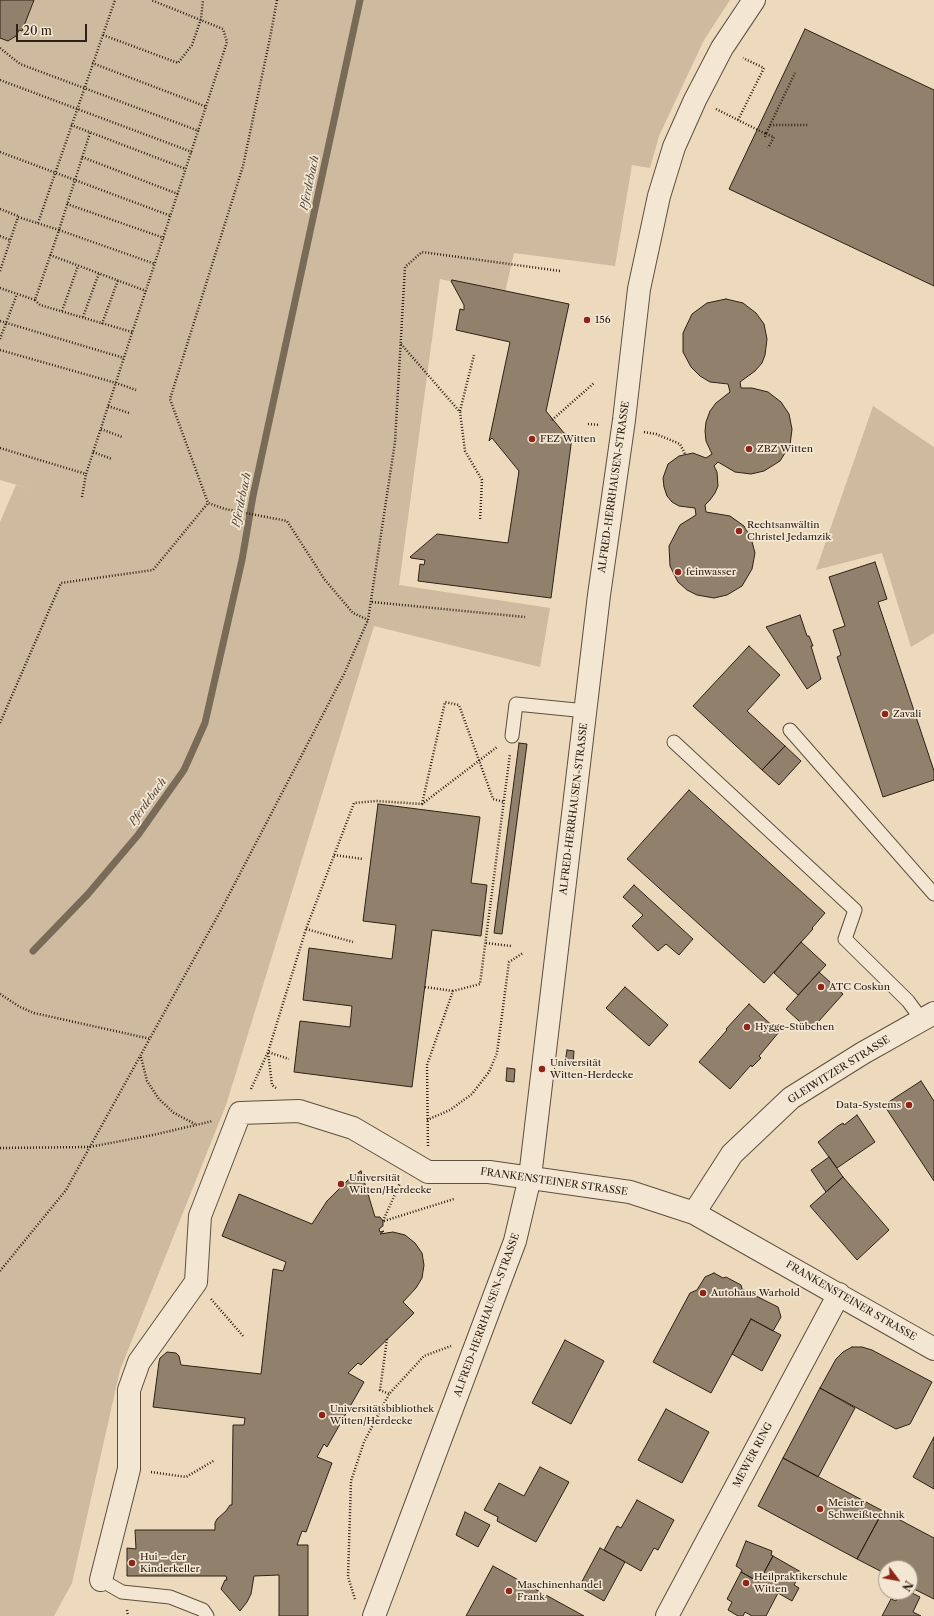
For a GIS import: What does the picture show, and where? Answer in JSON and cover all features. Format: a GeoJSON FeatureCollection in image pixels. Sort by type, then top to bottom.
{"type":"FeatureCollection","features":[{"type":"Feature","properties":{"kind":"street","name":"ALFRED-HERRHAUSEN-STRASSE"},"geometry":{"type":"LineString","coordinates":[[374,1616],[515,1241],[530,1177],[599,595],[622,429],[639,289],[663,182],[674,147],[695,100],[722,48],[754,0]]}},
{"type":"Feature","properties":{"kind":"street","name":"GLEIWITZER STRASSE"},"geometry":{"type":"LineString","coordinates":[[694,1212],[732,1154],[791,1098],[863,1053],[928,1017]]}},
{"type":"Feature","properties":{"kind":"street"},"geometry":{"type":"LineString","coordinates":[[101,1580],[129,1469],[129,1390],[139,1362],[196,1282],[200,1216],[240,1113],[299,1111],[353,1128],[428,1172]]}},
{"type":"Feature","properties":{"kind":"street","name":"FRANKENSTEINER STRASSE"},"geometry":{"type":"LineString","coordinates":[[428,1172],[489,1172],[630,1192],[694,1212],[934,1349]]}},
{"type":"Feature","properties":{"kind":"street","name":"MEWER RING"},"geometry":{"type":"LineString","coordinates":[[667,1616],[839,1294]]}},
{"type":"Feature","properties":{"kind":"lane"},"geometry":{"type":"LineString","coordinates":[[512,736],[516,704],[586,711]]}},
{"type":"Feature","properties":{"kind":"lane"},"geometry":{"type":"LineString","coordinates":[[790,730],[934,894]]}},
{"type":"Feature","properties":{"kind":"lane"},"geometry":{"type":"LineString","coordinates":[[674,742],[855,910],[845,939],[908,1001],[928,1017]]}},
{"type":"Feature","properties":{"kind":"lane"},"geometry":{"type":"LineString","coordinates":[[101,1580],[122,1592],[170,1597],[203,1610],[207,1616]]}},
{"type":"Feature","properties":{"kind":"path"},"geometry":{"type":"LineString","coordinates":[[38,223],[115,0]]}},
{"type":"Feature","properties":{"kind":"path"},"geometry":{"type":"LineString","coordinates":[[82,497],[86,474],[100,429],[207,107],[227,42],[223,29],[151,0]]}},
{"type":"Feature","properties":{"kind":"path"},"geometry":{"type":"LineString","coordinates":[[103,35],[178,63],[192,45],[201,19],[203,0]]}},
{"type":"Feature","properties":{"kind":"path"},"geometry":{"type":"LineString","coordinates":[[208,503],[170,399],[243,166],[277,0]]}},
{"type":"Feature","properties":{"kind":"path"},"geometry":{"type":"LineString","coordinates":[[0,48],[20,64],[199,131]]}},
{"type":"Feature","properties":{"kind":"path"},"geometry":{"type":"LineString","coordinates":[[92,63],[207,107]]}},
{"type":"Feature","properties":{"kind":"path"},"geometry":{"type":"LineString","coordinates":[[738,120],[764,68]]}},
{"type":"Feature","properties":{"kind":"path"},"geometry":{"type":"LineString","coordinates":[[765,137],[795,73]]}},
{"type":"Feature","properties":{"kind":"path"},"geometry":{"type":"LineString","coordinates":[[0,80],[192,152]]}},
{"type":"Feature","properties":{"kind":"path"},"geometry":{"type":"LineString","coordinates":[[712,107],[774,137],[768,148]]}},
{"type":"Feature","properties":{"kind":"path"},"geometry":{"type":"LineString","coordinates":[[71,125],[186,170]]}},
{"type":"Feature","properties":{"kind":"path"},"geometry":{"type":"LineString","coordinates":[[770,125],[808,125]]}},
{"type":"Feature","properties":{"kind":"path"},"geometry":{"type":"LineString","coordinates":[[35,300],[90,132]]}},
{"type":"Feature","properties":{"kind":"path"},"geometry":{"type":"LineString","coordinates":[[0,152],[171,216]]}},
{"type":"Feature","properties":{"kind":"path"},"geometry":{"type":"LineString","coordinates":[[82,157],[178,194]]}},
{"type":"Feature","properties":{"kind":"path"},"geometry":{"type":"LineString","coordinates":[[67,204],[164,238]]}},
{"type":"Feature","properties":{"kind":"path"},"geometry":{"type":"LineString","coordinates":[[0,209],[18,217],[155,264]]}},
{"type":"Feature","properties":{"kind":"path"},"geometry":{"type":"LineString","coordinates":[[0,271],[18,217]]}},
{"type":"Feature","properties":{"kind":"path"},"geometry":{"type":"LineString","coordinates":[[0,236],[10,240]]}},
{"type":"Feature","properties":{"kind":"path"},"geometry":{"type":"LineString","coordinates":[[0,1271],[66,1190],[141,1057],[221,910],[344,674],[368,620],[372,602],[395,442],[406,267],[422,252],[560,271]]}},
{"type":"Feature","properties":{"kind":"path"},"geometry":{"type":"LineString","coordinates":[[50,255],[146,291]]}},
{"type":"Feature","properties":{"kind":"path"},"geometry":{"type":"LineString","coordinates":[[62,311],[78,266]]}},
{"type":"Feature","properties":{"kind":"path"},"geometry":{"type":"LineString","coordinates":[[83,317],[99,273]]}},
{"type":"Feature","properties":{"kind":"path"},"geometry":{"type":"LineString","coordinates":[[102,324],[118,280]]}},
{"type":"Feature","properties":{"kind":"path"},"geometry":{"type":"LineString","coordinates":[[0,288],[35,300],[40,305],[132,332]]}},
{"type":"Feature","properties":{"kind":"path"},"geometry":{"type":"LineString","coordinates":[[0,339],[17,294]]}},
{"type":"Feature","properties":{"kind":"path"},"geometry":{"type":"LineString","coordinates":[[0,321],[124,358]]}},
{"type":"Feature","properties":{"kind":"path"},"geometry":{"type":"LineString","coordinates":[[401,343],[460,412]]}},
{"type":"Feature","properties":{"kind":"path"},"geometry":{"type":"LineString","coordinates":[[0,350],[136,390]]}},
{"type":"Feature","properties":{"kind":"path"},"geometry":{"type":"LineString","coordinates":[[474,355],[460,412],[465,451],[482,480],[480,521]]}},
{"type":"Feature","properties":{"kind":"path"},"geometry":{"type":"LineString","coordinates":[[552,420],[594,383]]}},
{"type":"Feature","properties":{"kind":"path"},"geometry":{"type":"LineString","coordinates":[[108,406],[129,413]]}},
{"type":"Feature","properties":{"kind":"path"},"geometry":{"type":"LineString","coordinates":[[100,429],[122,437]]}},
{"type":"Feature","properties":{"kind":"path"},"geometry":{"type":"LineString","coordinates":[[622,429],[656,434],[680,444],[685,454]]}},
{"type":"Feature","properties":{"kind":"path"},"geometry":{"type":"LineString","coordinates":[[0,448],[86,474]]}},
{"type":"Feature","properties":{"kind":"path"},"geometry":{"type":"LineString","coordinates":[[93,452],[112,459]]}},
{"type":"Feature","properties":{"kind":"path"},"geometry":{"type":"LineString","coordinates":[[208,503],[225,509],[287,521],[325,580],[353,613],[368,620]]}},
{"type":"Feature","properties":{"kind":"path"},"geometry":{"type":"LineString","coordinates":[[0,723],[61,583],[154,570],[208,503]]}},
{"type":"Feature","properties":{"kind":"path"},"geometry":{"type":"LineString","coordinates":[[372,602],[525,617]]}},
{"type":"Feature","properties":{"kind":"path"},"geometry":{"type":"LineString","coordinates":[[422,804],[445,702],[459,705],[493,799],[504,802]]}},
{"type":"Feature","properties":{"kind":"path"},"geometry":{"type":"LineString","coordinates":[[0,1148],[89,1147],[153,1135],[240,1113],[268,1052],[306,929],[354,803],[376,801],[422,804],[512,736]]}},
{"type":"Feature","properties":{"kind":"path"},"geometry":{"type":"LineString","coordinates":[[425,987],[452,991],[480,984],[512,736]]}},
{"type":"Feature","properties":{"kind":"path"},"geometry":{"type":"LineString","coordinates":[[334,855],[363,859]]}},
{"type":"Feature","properties":{"kind":"path"},"geometry":{"type":"LineString","coordinates":[[306,929],[353,942]]}},
{"type":"Feature","properties":{"kind":"path"},"geometry":{"type":"LineString","coordinates":[[486,942],[511,946]]}},
{"type":"Feature","properties":{"kind":"path"},"geometry":{"type":"LineString","coordinates":[[428,1120],[450,1110],[472,1094],[489,1072],[497,1053],[509,962],[523,953]]}},
{"type":"Feature","properties":{"kind":"path"},"geometry":{"type":"LineString","coordinates":[[452,991],[427,1065],[428,1172],[402,1176],[383,1221],[454,1199]]}},
{"type":"Feature","properties":{"kind":"path"},"geometry":{"type":"LineString","coordinates":[[0,994],[8,1000],[34,1013],[151,1038]]}},
{"type":"Feature","properties":{"kind":"path"},"geometry":{"type":"LineString","coordinates":[[268,1052],[289,1059]]}},
{"type":"Feature","properties":{"kind":"path"},"geometry":{"type":"LineString","coordinates":[[268,1052],[272,1085],[299,1111]]}},
{"type":"Feature","properties":{"kind":"path"},"geometry":{"type":"LineString","coordinates":[[141,1057],[147,1081],[159,1099],[174,1113],[195,1124]]}},
{"type":"Feature","properties":{"kind":"path"},"geometry":{"type":"LineString","coordinates":[[196,1282],[243,1336]]}},
{"type":"Feature","properties":{"kind":"path"},"geometry":{"type":"LineString","coordinates":[[357,1603],[348,1577],[351,1481],[364,1442],[389,1394],[424,1356],[479,1336]]}},
{"type":"Feature","properties":{"kind":"path"},"geometry":{"type":"LineString","coordinates":[[387,1339],[380,1390],[389,1394]]}},
{"type":"Feature","properties":{"kind":"path"},"geometry":{"type":"LineString","coordinates":[[129,1469],[186,1477],[214,1460]]}},
{"type":"Feature","properties":{"kind":"shaded area"},"geometry":{"type":"Polygon","coordinates":[[[0,0],[730,0],[704,40],[659,136],[650,168],[632,165],[615,266],[514,253],[505,292],[440,279],[399,585],[550,608],[540,667],[374,626],[226,1105],[120,1370],[72,1583],[54,1616],[0,1616],[0,522],[16,485],[37,491],[0,480],[0,0]]]}},
{"type":"Feature","properties":{"kind":"shaded area"},"geometry":{"type":"Polygon","coordinates":[[[873,406],[934,447],[934,633],[911,647],[882,553],[816,570],[873,406]]]}},
{"type":"Feature","properties":{"kind":"building"},"geometry":{"type":"Polygon","coordinates":[[[0,0],[34,0],[22,31],[19,30],[16,36],[8,41],[0,38],[0,0]]]}},
{"type":"Feature","properties":{"kind":"building"},"geometry":{"type":"Polygon","coordinates":[[[805,29],[934,90],[934,286],[729,189],[805,29]]]}},
{"type":"Feature","properties":{"kind":"building","name":"FEZ Witten"},"geometry":{"type":"Polygon","coordinates":[[[451,281],[569,304],[546,411],[564,433],[572,437],[551,598],[418,581],[420,564],[424,565],[425,560],[410,557],[437,534],[508,543],[519,471],[492,438],[489,441],[510,342],[456,330],[460,309],[464,310],[464,305],[451,281]]]}},
{"type":"Feature","properties":{"kind":"building","name":"ZBZ Witten"},"geometry":{"type":"Polygon","coordinates":[[[726,299],[743,303],[756,313],[764,324],[767,339],[765,355],[762,363],[755,371],[740,382],[741,388],[752,388],[768,392],[781,402],[789,414],[792,429],[790,445],[780,461],[764,471],[751,474],[735,472],[718,462],[714,466],[717,472],[718,486],[715,493],[705,505],[706,512],[730,516],[744,526],[751,538],[755,553],[752,569],[742,586],[727,595],[714,598],[697,595],[687,590],[678,582],[670,566],[669,546],[680,525],[696,515],[695,508],[679,506],[672,502],[667,496],[663,478],[668,464],[679,456],[693,453],[706,458],[712,454],[706,441],[706,422],[710,411],[716,403],[730,392],[728,384],[710,382],[700,376],[691,367],[683,352],[683,333],[692,314],[707,303],[726,299]]]}},
{"type":"Feature","properties":{"kind":"building","name":"Zavali"},"geometry":{"type":"Polygon","coordinates":[[[875,562],[887,599],[878,602],[934,771],[934,780],[883,797],[837,657],[841,655],[833,630],[845,626],[829,577],[875,562]]]}},
{"type":"Feature","properties":{"kind":"building"},"geometry":{"type":"Polygon","coordinates":[[[800,615],[807,636],[809,636],[813,646],[811,646],[821,679],[807,689],[766,627],[800,615]]]}},
{"type":"Feature","properties":{"kind":"building"},"geometry":{"type":"Polygon","coordinates":[[[749,646],[780,675],[747,711],[785,746],[762,770],[693,706],[749,646]]]}},
{"type":"Feature","properties":{"kind":"building"},"geometry":{"type":"Polygon","coordinates":[[[519,743],[527,744],[502,934],[494,933],[519,743]]]}},
{"type":"Feature","properties":{"kind":"building"},"geometry":{"type":"Polygon","coordinates":[[[785,746],[801,761],[779,785],[762,770],[785,746]]]}},
{"type":"Feature","properties":{"kind":"building"},"geometry":{"type":"Polygon","coordinates":[[[689,790],[825,913],[812,928],[813,929],[764,983],[627,859],[689,790]]]}},
{"type":"Feature","properties":{"kind":"building"},"geometry":{"type":"Polygon","coordinates":[[[378,804],[480,817],[471,883],[487,885],[481,936],[432,930],[412,1087],[294,1072],[300,1021],[350,1027],[352,1006],[303,1000],[309,948],[392,959],[396,925],[363,921],[378,804]]]}},
{"type":"Feature","properties":{"kind":"building"},"geometry":{"type":"Polygon","coordinates":[[[634,885],[693,939],[679,955],[666,944],[658,951],[632,926],[643,915],[623,897],[634,885]]]}},
{"type":"Feature","properties":{"kind":"building"},"geometry":{"type":"Polygon","coordinates":[[[801,942],[826,965],[798,995],[774,973],[801,942]]]}},
{"type":"Feature","properties":{"kind":"building"},"geometry":{"type":"Polygon","coordinates":[[[819,972],[843,994],[810,1031],[786,1009],[819,972]]]}},
{"type":"Feature","properties":{"kind":"building"},"geometry":{"type":"Polygon","coordinates":[[[625,987],[668,1025],[649,1046],[606,1008],[625,987]]]}},
{"type":"Feature","properties":{"kind":"building"},"geometry":{"type":"Polygon","coordinates":[[[749,1004],[779,1032],[759,1056],[761,1058],[752,1067],[751,1065],[730,1089],[699,1062],[749,1004]]]}},
{"type":"Feature","properties":{"kind":"building"},"geometry":{"type":"Polygon","coordinates":[[[567,1050],[574,1051],[573,1064],[565,1063],[567,1050]]]}},
{"type":"Feature","properties":{"kind":"building"},"geometry":{"type":"Polygon","coordinates":[[[507,1068],[515,1069],[514,1082],[506,1081],[507,1068]]]}},
{"type":"Feature","properties":{"kind":"building"},"geometry":{"type":"Polygon","coordinates":[[[921,1081],[934,1101],[934,1181],[884,1105],[921,1081]]]}},
{"type":"Feature","properties":{"kind":"building"},"geometry":{"type":"Polygon","coordinates":[[[857,1115],[875,1142],[837,1168],[818,1142],[838,1126],[843,1123],[844,1125],[857,1115]]]}},
{"type":"Feature","properties":{"kind":"building"},"geometry":{"type":"Polygon","coordinates":[[[829,1157],[843,1177],[826,1192],[811,1170],[829,1157]]]}},
{"type":"Feature","properties":{"kind":"building"},"geometry":{"type":"Polygon","coordinates":[[[361,1171],[375,1217],[380,1217],[383,1221],[383,1226],[379,1229],[380,1232],[384,1231],[380,1234],[393,1232],[405,1235],[415,1243],[422,1253],[424,1265],[422,1278],[416,1288],[403,1302],[414,1313],[361,1365],[358,1363],[348,1373],[364,1382],[327,1447],[324,1444],[317,1457],[332,1463],[306,1532],[302,1531],[297,1545],[308,1545],[308,1616],[279,1616],[279,1575],[254,1576],[251,1594],[240,1611],[221,1589],[225,1580],[227,1580],[226,1576],[127,1576],[127,1548],[136,1549],[135,1530],[215,1530],[215,1523],[217,1519],[230,1505],[232,1505],[233,1425],[244,1425],[245,1418],[153,1407],[160,1358],[167,1352],[176,1353],[179,1356],[181,1365],[261,1374],[273,1269],[283,1271],[286,1262],[222,1236],[239,1194],[312,1224],[327,1201],[351,1177],[361,1171]]]}},
{"type":"Feature","properties":{"kind":"building"},"geometry":{"type":"Polygon","coordinates":[[[843,1177],[889,1230],[857,1260],[810,1206],[843,1177]]]}},
{"type":"Feature","properties":{"kind":"building"},"geometry":{"type":"Polygon","coordinates":[[[714,1273],[723,1278],[726,1277],[741,1285],[742,1289],[778,1307],[781,1317],[773,1331],[751,1319],[711,1393],[653,1362],[690,1293],[697,1290],[705,1277],[714,1273]]]}},
{"type":"Feature","properties":{"kind":"building"},"geometry":{"type":"Polygon","coordinates":[[[751,1319],[781,1335],[762,1371],[732,1354],[751,1319]]]}},
{"type":"Feature","properties":{"kind":"building"},"geometry":{"type":"Polygon","coordinates":[[[565,1340],[604,1361],[571,1424],[532,1403],[565,1340]]]}},
{"type":"Feature","properties":{"kind":"building"},"geometry":{"type":"Polygon","coordinates":[[[852,1347],[862,1347],[872,1350],[932,1382],[910,1424],[896,1429],[820,1388],[836,1359],[843,1352],[852,1347]]]}},
{"type":"Feature","properties":{"kind":"building"},"geometry":{"type":"Polygon","coordinates":[[[820,1388],[855,1408],[818,1477],[783,1458],[820,1388]]]}},
{"type":"Feature","properties":{"kind":"building"},"geometry":{"type":"Polygon","coordinates":[[[666,1409],[709,1432],[682,1483],[638,1460],[666,1409]]]}},
{"type":"Feature","properties":{"kind":"building"},"geometry":{"type":"Polygon","coordinates":[[[934,1437],[934,1489],[913,1477],[934,1437]]]}},
{"type":"Feature","properties":{"kind":"building","name":"Meister Schweißtechnik"},"geometry":{"type":"Polygon","coordinates":[[[783,1458],[883,1511],[857,1559],[758,1506],[783,1458]]]}},
{"type":"Feature","properties":{"kind":"building"},"geometry":{"type":"Polygon","coordinates":[[[540,1467],[569,1482],[536,1542],[497,1521],[498,1517],[484,1510],[499,1483],[524,1496],[540,1467]]]}},
{"type":"Feature","properties":{"kind":"building"},"geometry":{"type":"Polygon","coordinates":[[[637,1500],[674,1520],[658,1550],[654,1548],[641,1571],[604,1550],[617,1526],[621,1528],[637,1500]]]}},
{"type":"Feature","properties":{"kind":"building"},"geometry":{"type":"Polygon","coordinates":[[[883,1511],[934,1538],[934,1599],[918,1591],[918,1560],[878,1560],[878,1570],[857,1559],[883,1511]]]}},
{"type":"Feature","properties":{"kind":"building"},"geometry":{"type":"Polygon","coordinates":[[[465,1512],[490,1525],[478,1547],[456,1535],[465,1512]]]}},
{"type":"Feature","properties":{"kind":"building"},"geometry":{"type":"Polygon","coordinates":[[[746,1541],[772,1551],[771,1555],[773,1556],[759,1582],[741,1572],[742,1570],[736,1566],[746,1541]]]}},
{"type":"Feature","properties":{"kind":"building"},"geometry":{"type":"Polygon","coordinates":[[[600,1548],[625,1562],[604,1601],[579,1587],[600,1548]]]}},
{"type":"Feature","properties":{"kind":"building"},"geometry":{"type":"Polygon","coordinates":[[[773,1556],[801,1572],[794,1585],[799,1588],[792,1601],[778,1593],[766,1616],[752,1616],[745,1612],[743,1616],[738,1616],[728,1610],[732,1602],[727,1599],[741,1572],[759,1582],[773,1556]]]}},
{"type":"Feature","properties":{"kind":"building","name":"Maschinenhandel Frank"},"geometry":{"type":"Polygon","coordinates":[[[493,1566],[584,1616],[466,1616],[493,1566]]]}},
{"type":"Feature","properties":{"kind":"building"},"geometry":{"type":"Polygon","coordinates":[[[918,1596],[920,1597],[913,1612],[921,1616],[882,1616],[890,1600],[918,1600],[918,1596]]]}},
{"type":"Feature","properties":{"kind":"waterway","name":"Pferdebach"},"geometry":{"type":"LineString","coordinates":[[33,951],[88,894],[138,835],[184,770],[205,723],[242,560],[253,496],[360,0]]}},
{"type":"Feature","properties":{"kind":"place","name":"156"},"geometry":{"type":"Point","coordinates":[587,320]}},
{"type":"Feature","properties":{"kind":"place","name":"FEZ Witten"},"geometry":{"type":"Point","coordinates":[532,439]}},
{"type":"Feature","properties":{"kind":"place","name":"ZBZ Witten"},"geometry":{"type":"Point","coordinates":[749,449]}},
{"type":"Feature","properties":{"kind":"place","name":"Rechtsanwältin Christel Jedamzik"},"geometry":{"type":"Point","coordinates":[739,531]}},
{"type":"Feature","properties":{"kind":"place","name":"feinwasser"},"geometry":{"type":"Point","coordinates":[678,572]}},
{"type":"Feature","properties":{"kind":"place","name":"Zavali"},"geometry":{"type":"Point","coordinates":[885,714]}},
{"type":"Feature","properties":{"kind":"place","name":"ATC Coskun"},"geometry":{"type":"Point","coordinates":[821,987]}},
{"type":"Feature","properties":{"kind":"place","name":"Hygge-Stübchen"},"geometry":{"type":"Point","coordinates":[747,1027]}},
{"type":"Feature","properties":{"kind":"place","name":"Universität Witten-Herdecke"},"geometry":{"type":"Point","coordinates":[542,1069]}},
{"type":"Feature","properties":{"kind":"place","name":"Data-Systems"},"geometry":{"type":"Point","coordinates":[909,1105]}},
{"type":"Feature","properties":{"kind":"place","name":"Universität Witten/Herdecke"},"geometry":{"type":"Point","coordinates":[341,1184]}},
{"type":"Feature","properties":{"kind":"place","name":"Autohaus Warhold"},"geometry":{"type":"Point","coordinates":[703,1293]}},
{"type":"Feature","properties":{"kind":"place","name":"Universitätsbibliothek Witten/Herdecke"},"geometry":{"type":"Point","coordinates":[322,1415]}},
{"type":"Feature","properties":{"kind":"place","name":"Meister Schweißtechnik"},"geometry":{"type":"Point","coordinates":[820,1509]}},
{"type":"Feature","properties":{"kind":"place","name":"Hui – der Kinderkeller"},"geometry":{"type":"Point","coordinates":[132,1563]}},
{"type":"Feature","properties":{"kind":"place","name":"Heilpraktikerschule Witten"},"geometry":{"type":"Point","coordinates":[746,1583]}},
{"type":"Feature","properties":{"kind":"place","name":"Maschinenhandel Frank"},"geometry":{"type":"Point","coordinates":[509,1591]}}]}
